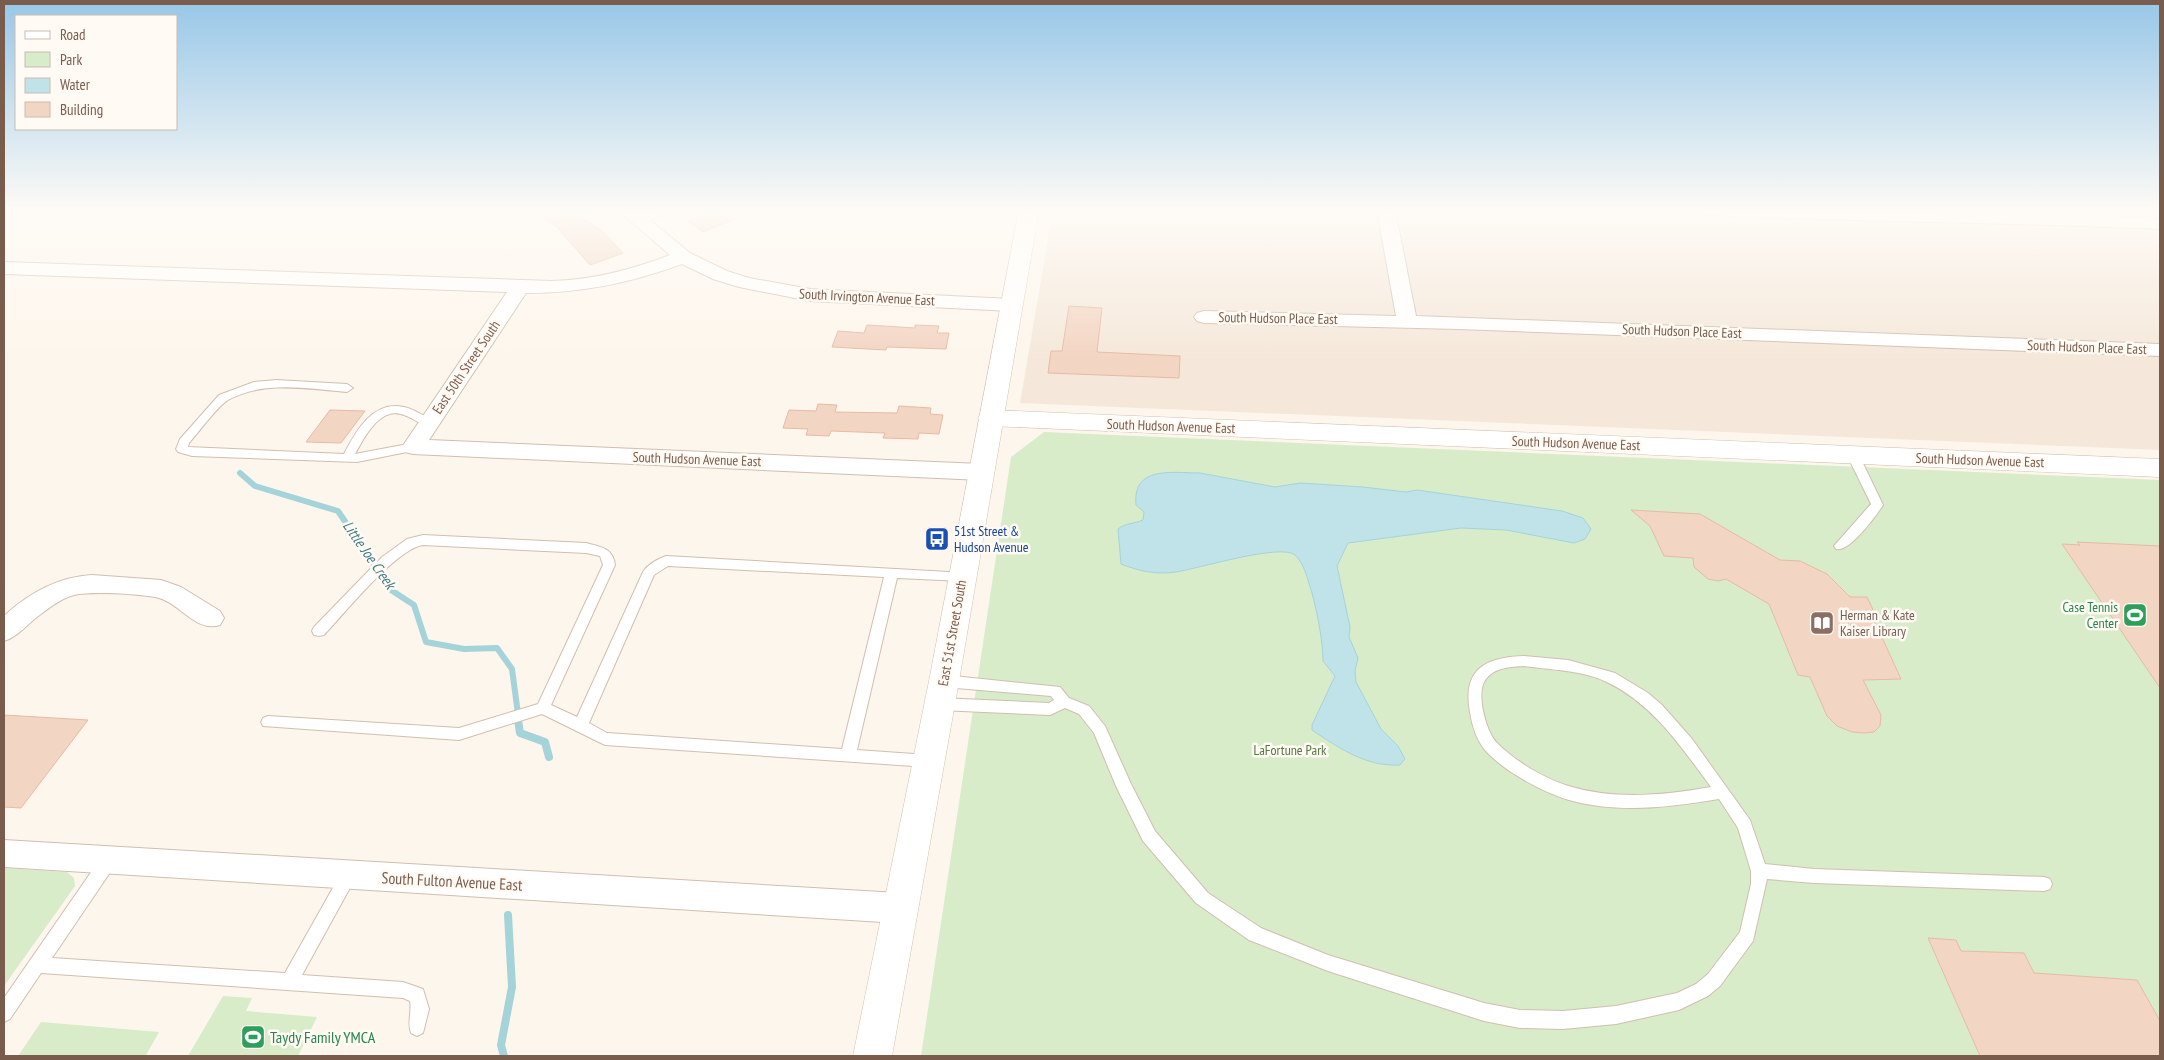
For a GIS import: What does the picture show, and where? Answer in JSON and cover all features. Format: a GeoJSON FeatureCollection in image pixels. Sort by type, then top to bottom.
{"type":"FeatureCollection","features":[{"type":"Feature","properties":{"kind":"street"},"geometry":{"type":"LineString","coordinates":[[4,268],[520,287],[601,282],[644,272],[677,259]]}},
{"type":"Feature","properties":{"kind":"street","name":"South Irvington Avenue East"},"geometry":{"type":"LineString","coordinates":[[688,259],[720,275],[774,290],[801,294],[1011,305]]}},
{"type":"Feature","properties":{"kind":"street","name":"East 51st Street South"},"geometry":{"type":"LineString","coordinates":[[872,1056],[942,692],[1020,259]]}},
{"type":"Feature","properties":{"kind":"street"},"geometry":{"type":"LineString","coordinates":[[1396,259],[1408,321]]}},
{"type":"Feature","properties":{"kind":"street","name":"East 50th Street South"},"geometry":{"type":"LineString","coordinates":[[413,447],[520,287]]}},
{"type":"Feature","properties":{"kind":"street","name":"South Hudson Place East"},"geometry":{"type":"LineString","coordinates":[[1204,318],[1408,321],[2160,350]]}},
{"type":"Feature","properties":{"kind":"street","name":"South Hudson Avenue East"},"geometry":{"type":"LineString","coordinates":[[991,418],[2160,468]]}},
{"type":"Feature","properties":{"kind":"street","name":"South Hudson Avenue East"},"geometry":{"type":"LineString","coordinates":[[413,447],[982,472]]}},
{"type":"Feature","properties":{"kind":"street"},"geometry":{"type":"LineString","coordinates":[[4,631],[19,616],[41,601],[74,586],[121,586],[163,589],[211,618]]}},
{"type":"Feature","properties":{"kind":"street","name":"South Fulton Avenue East"},"geometry":{"type":"LineString","coordinates":[[4,853],[899,908]]}},
{"type":"Feature","properties":{"kind":"lane"},"geometry":{"type":"LineString","coordinates":[[347,388],[276,384],[254,386],[223,398],[184,442],[182,449],[192,452],[347,458],[368,457],[413,447]]}},
{"type":"Feature","properties":{"kind":"lane"},"geometry":{"type":"LineString","coordinates":[[347,458],[372,421],[382,412],[393,409],[404,410],[418,420],[430,422]]}},
{"type":"Feature","properties":{"kind":"lane"},"geometry":{"type":"LineString","coordinates":[[1840,546],[1877,505],[1853,455]]}},
{"type":"Feature","properties":{"kind":"lane"},"geometry":{"type":"LineString","coordinates":[[319,631],[372,578],[387,560],[411,542],[423,540],[586,548],[604,553],[608,558],[609,565],[543,708]]}},
{"type":"Feature","properties":{"kind":"lane"},"geometry":{"type":"LineString","coordinates":[[581,725],[649,572],[666,561],[962,576]]}},
{"type":"Feature","properties":{"kind":"lane"},"geometry":{"type":"LineString","coordinates":[[848,756],[892,572]]}},
{"type":"Feature","properties":{"kind":"lane"},"geometry":{"type":"LineString","coordinates":[[942,692],[1055,691],[1064,702],[1084,710],[1100,730],[1148,836],[1202,898],[1255,934],[1328,964],[1484,1012],[1520,1019],[1563,1020],[1616,1015],[1680,1001],[1702,990],[1714,980],[1746,935],[1759,884],[1758,871],[1745,825],[1723,792],[1657,708],[1643,697],[1610,677],[1568,666],[1503,662],[1486,670],[1476,684],[1475,701],[1479,723],[1491,746],[1523,771],[1568,793],[1616,801],[1653,803],[1723,792]]}},
{"type":"Feature","properties":{"kind":"lane"},"geometry":{"type":"LineString","coordinates":[[942,692],[1050,709],[1064,702]]}},
{"type":"Feature","properties":{"kind":"lane"},"geometry":{"type":"LineString","coordinates":[[268,722],[459,734],[543,708],[581,725],[588,731],[605,739],[928,761]]}},
{"type":"Feature","properties":{"kind":"lane"},"geometry":{"type":"LineString","coordinates":[[4,1012],[109,860]]}},
{"type":"Feature","properties":{"kind":"lane"},"geometry":{"type":"LineString","coordinates":[[1758,871],[1814,876],[2044,884]]}},
{"type":"Feature","properties":{"kind":"lane"},"geometry":{"type":"LineString","coordinates":[[289,982],[348,874]]}},
{"type":"Feature","properties":{"kind":"lane"},"geometry":{"type":"LineString","coordinates":[[37,965],[403,990],[416,995],[420,1009],[418,1027]]}},
{"type":"Feature","properties":{"kind":"shaded area"},"geometry":{"type":"Polygon","coordinates":[[[1045,259],[2160,259],[2160,450],[1020,403],[1045,259]]]}},
{"type":"Feature","properties":{"kind":"green space","name":"LaFortune Park"},"geometry":{"type":"Polygon","coordinates":[[[1044,432],[2160,480],[2160,1056],[921,1056],[1011,457],[1044,432]]]}},
{"type":"Feature","properties":{"kind":"green space"},"geometry":{"type":"Polygon","coordinates":[[[4,868],[67,872],[74,878],[75,886],[4,986],[4,868]]]}},
{"type":"Feature","properties":{"kind":"green space","name":"Taydy Family YMCA"},"geometry":{"type":"Polygon","coordinates":[[[223,996],[252,998],[246,1011],[317,1017],[298,1056],[188,1056],[223,996]]]}},
{"type":"Feature","properties":{"kind":"green space"},"geometry":{"type":"Polygon","coordinates":[[[41,1022],[159,1032],[146,1055],[156,1056],[18,1056],[41,1022]]]}},
{"type":"Feature","properties":{"kind":"water"},"geometry":{"type":"Polygon","coordinates":[[[1200,473],[1275,487],[1300,483],[1406,492],[1417,490],[1562,511],[1583,518],[1591,529],[1585,539],[1574,543],[1506,530],[1461,528],[1348,543],[1337,566],[1350,627],[1349,637],[1358,658],[1355,671],[1356,682],[1381,729],[1398,746],[1405,759],[1400,765],[1388,765],[1364,760],[1353,755],[1312,730],[1312,725],[1335,676],[1323,661],[1322,645],[1312,593],[1304,568],[1295,555],[1287,552],[1257,554],[1169,573],[1148,572],[1121,564],[1118,529],[1143,520],[1144,512],[1136,505],[1136,492],[1141,483],[1147,477],[1156,474],[1200,473]]]}},
{"type":"Feature","properties":{"kind":"building"},"geometry":{"type":"Polygon","coordinates":[[[585,259],[605,259],[590,265],[585,259]]]}},
{"type":"Feature","properties":{"kind":"building"},"geometry":{"type":"Polygon","coordinates":[[[1069,306],[1102,308],[1097,352],[1180,356],[1179,378],[1048,373],[1051,351],[1062,351],[1069,306]]]}},
{"type":"Feature","properties":{"kind":"building"},"geometry":{"type":"Polygon","coordinates":[[[867,325],[915,328],[915,325],[939,326],[937,333],[949,333],[946,349],[887,347],[886,350],[832,347],[838,331],[864,333],[867,325]]]}},
{"type":"Feature","properties":{"kind":"building"},"geometry":{"type":"Polygon","coordinates":[[[818,404],[837,405],[835,412],[897,413],[899,406],[931,408],[930,414],[943,415],[939,434],[919,433],[918,439],[883,438],[885,433],[831,431],[829,436],[806,435],[808,429],[783,428],[789,410],[816,411],[818,404]]]}},
{"type":"Feature","properties":{"kind":"building"},"geometry":{"type":"Polygon","coordinates":[[[330,410],[365,411],[341,443],[306,442],[330,410]]]}},
{"type":"Feature","properties":{"kind":"building","name":"Herman & Kate Kaiser Library"},"geometry":{"type":"Polygon","coordinates":[[[1631,510],[1700,514],[1780,560],[1800,561],[1827,574],[1850,597],[1867,597],[1877,618],[1873,618],[1901,679],[1863,680],[1881,715],[1880,726],[1874,732],[1864,733],[1852,732],[1837,726],[1827,716],[1810,677],[1798,675],[1769,604],[1726,579],[1718,581],[1708,579],[1694,567],[1693,558],[1664,556],[1650,526],[1631,510]]]}},
{"type":"Feature","properties":{"kind":"building","name":"Case Tennis Center"},"geometry":{"type":"Polygon","coordinates":[[[2077,542],[2160,546],[2160,688],[2062,544],[2080,545],[2077,542]]]}},
{"type":"Feature","properties":{"kind":"building"},"geometry":{"type":"Polygon","coordinates":[[[4,715],[88,720],[21,808],[4,807],[4,715]]]}},
{"type":"Feature","properties":{"kind":"building"},"geometry":{"type":"Polygon","coordinates":[[[1928,938],[1956,940],[1961,951],[2024,953],[2034,973],[2137,980],[2160,1021],[2160,1056],[1980,1056],[1928,938]]]}},
{"type":"Feature","properties":{"kind":"waterway","name":"Little Joe Creek"},"geometry":{"type":"LineString","coordinates":[[240,473],[255,486],[338,511],[391,590],[414,605],[426,642],[464,649],[497,648],[512,669],[518,714]]}},
{"type":"Feature","properties":{"kind":"waterway","name":"Little Joe Creek"},"geometry":{"type":"LineString","coordinates":[[517,713],[520,733],[545,742],[549,757]]}},
{"type":"Feature","properties":{"kind":"waterway","name":"Little Joe Creek"},"geometry":{"type":"LineString","coordinates":[[504,1056],[501,1045],[512,987],[508,915]]}},
{"type":"Feature","properties":{"kind":"place","name":"51st Street & Hudson Avenue"},"geometry":{"type":"Point","coordinates":[937,539]}},
{"type":"Feature","properties":{"kind":"place","name":"Case Tennis Center"},"geometry":{"type":"Point","coordinates":[2135,615]}},
{"type":"Feature","properties":{"kind":"place","name":"Herman & Kate Kaiser Library"},"geometry":{"type":"Point","coordinates":[1822,623]}},
{"type":"Feature","properties":{"kind":"place","name":"Taydy Family YMCA"},"geometry":{"type":"Point","coordinates":[253,1037]}}]}
